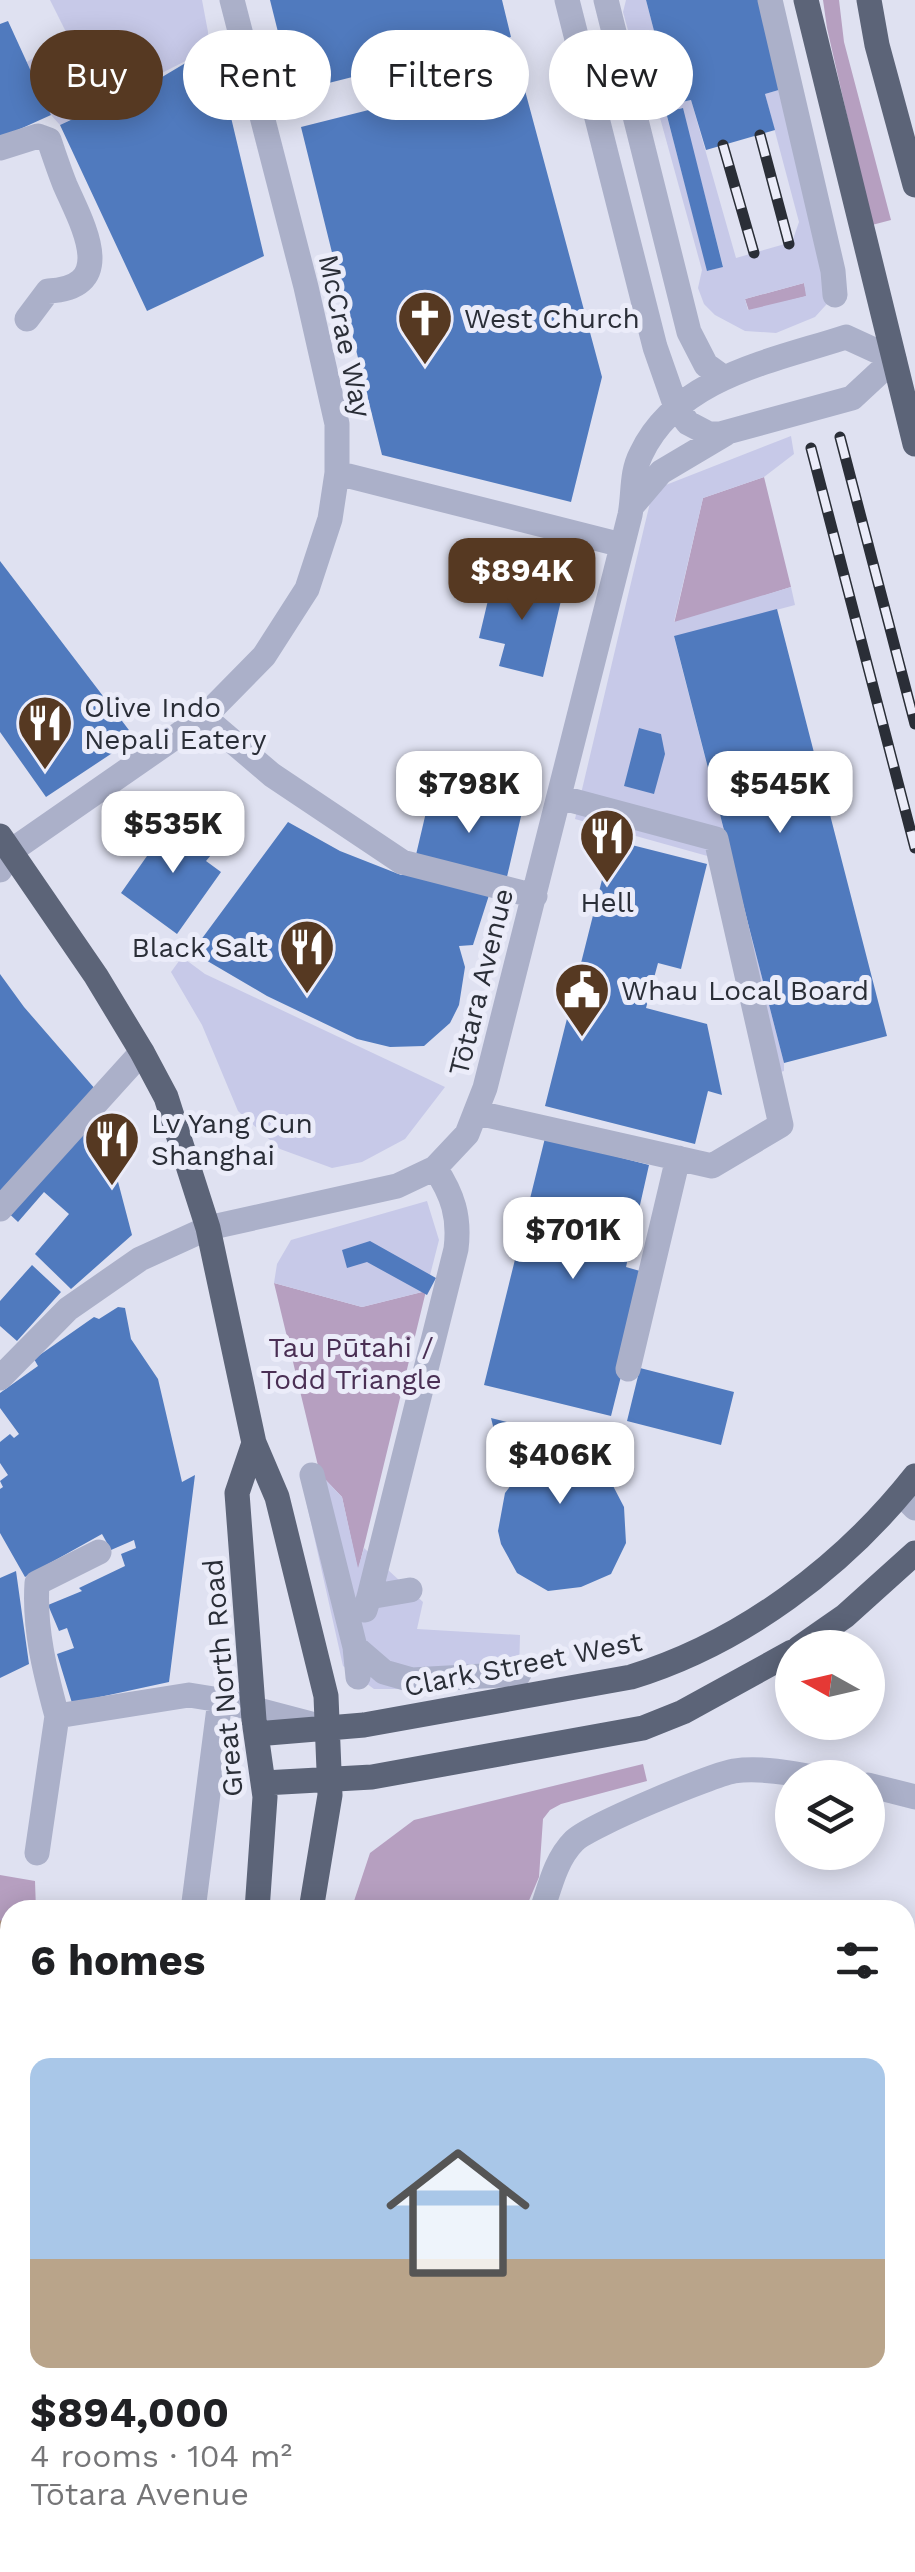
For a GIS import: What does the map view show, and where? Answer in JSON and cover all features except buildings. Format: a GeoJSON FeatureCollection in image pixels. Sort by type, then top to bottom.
{"type":"FeatureCollection","features":[{"type":"Feature","properties":{"kind":"main road"},"geometry":{"type":"LineString","coordinates":[[806,0],[905,358],[915,444]]}},
{"type":"Feature","properties":{"kind":"main road"},"geometry":{"type":"LineString","coordinates":[[869,0],[915,185]]}},
{"type":"Feature","properties":{"kind":"main road","name":"Great North Road"},"geometry":{"type":"LineString","coordinates":[[4,852],[96,976],[142,1052],[166,1097],[208,1228],[254,1443],[277,1497],[326,1696],[331,1779],[313,1900]]}},
{"type":"Feature","properties":{"kind":"main road","name":"Great North Road"},"geometry":{"type":"LineString","coordinates":[[254,1443],[238,1493],[255,1722],[264,1783],[265,1827],[257,1900]]}},
{"type":"Feature","properties":{"kind":"main road","name":"Clark Street West"},"geometry":{"type":"LineString","coordinates":[[255,1722],[328,1728],[385,1722],[631,1677],[692,1656],[750,1622],[842,1554],[910,1493]]}},
{"type":"Feature","properties":{"kind":"main road"},"geometry":{"type":"LineString","coordinates":[[825,1630],[915,1552]]}},
{"type":"Feature","properties":{"kind":"main road"},"geometry":{"type":"LineString","coordinates":[[264,1783],[385,1775],[643,1728],[683,1712],[775,1662]]}},
{"type":"Feature","properties":{"kind":"street","name":"McCrae Way"},"geometry":{"type":"LineString","coordinates":[[4,852],[204,716],[264,656],[291,619],[319,560],[330,519],[337,473],[336,424],[306,287],[232,0]]}},
{"type":"Feature","properties":{"kind":"street"},"geometry":{"type":"LineString","coordinates":[[566,0],[645,311],[676,407],[697,429],[709,434],[729,432]]}},
{"type":"Feature","properties":{"kind":"street"},"geometry":{"type":"LineString","coordinates":[[606,0],[689,332],[706,365],[724,378]]}},
{"type":"Feature","properties":{"kind":"street"},"geometry":{"type":"LineString","coordinates":[[770,0],[834,261],[835,295]]}},
{"type":"Feature","properties":{"kind":"street"},"geometry":{"type":"LineString","coordinates":[[0,148],[38,136],[48,140],[90,238],[91,262],[84,277],[72,287],[48,291],[27,320]]}},
{"type":"Feature","properties":{"kind":"street","name":"Tōtara Avenue"},"geometry":{"type":"LineString","coordinates":[[0,1378],[82,1299],[140,1259],[208,1228],[396,1186],[434,1168],[467,1134],[478,1113],[559,798],[632,506],[633,478],[640,454],[676,407],[690,395],[724,378],[846,337],[905,358]]}},
{"type":"Feature","properties":{"kind":"street","name":"Tōtara Avenue"},"geometry":{"type":"LineString","coordinates":[[632,506],[661,472],[729,432],[852,398],[905,358]]}},
{"type":"Feature","properties":{"kind":"street"},"geometry":{"type":"LineString","coordinates":[[337,473],[622,546]]}},
{"type":"Feature","properties":{"kind":"street"},"geometry":{"type":"LineString","coordinates":[[204,716],[272,775],[402,862],[534,896]]}},
{"type":"Feature","properties":{"kind":"street"},"geometry":{"type":"LineString","coordinates":[[478,1113],[712,1166],[780,1125],[716,839],[559,798]]}},
{"type":"Feature","properties":{"kind":"street"},"geometry":{"type":"LineString","coordinates":[[0,1209],[142,1052]]}},
{"type":"Feature","properties":{"kind":"street"},"geometry":{"type":"LineString","coordinates":[[628,1369],[678,1158]]}},
{"type":"Feature","properties":{"kind":"street"},"geometry":{"type":"LineString","coordinates":[[346,1647],[369,1597],[456,1250],[458,1217],[446,1185],[434,1168]]}},
{"type":"Feature","properties":{"kind":"street"},"geometry":{"type":"LineString","coordinates":[[312,1476],[346,1647],[358,1678]]}},
{"type":"Feature","properties":{"kind":"street"},"geometry":{"type":"LineString","coordinates":[[38,1853],[56,1716],[35,1611],[38,1583],[99,1552]]}},
{"type":"Feature","properties":{"kind":"street"},"geometry":{"type":"LineString","coordinates":[[369,1597],[410,1590]]}},
{"type":"Feature","properties":{"kind":"street"},"geometry":{"type":"LineString","coordinates":[[346,1647],[384,1672],[412,1680],[519,1674]]}},
{"type":"Feature","properties":{"kind":"street"},"geometry":{"type":"LineString","coordinates":[[56,1716],[176,1694],[220,1700],[255,1722]]}},
{"type":"Feature","properties":{"kind":"street"},"geometry":{"type":"LineString","coordinates":[[194,1900],[220,1700]]}},
{"type":"Feature","properties":{"kind":"street"},"geometry":{"type":"LineString","coordinates":[[545,1900],[558,1864],[577,1837],[710,1776],[740,1770],[775,1774]]}},
{"type":"Feature","properties":{"kind":"street"},"geometry":{"type":"LineString","coordinates":[[885,1789],[915,1797]]}},
{"type":"Feature","properties":{"kind":"green space"},"geometry":{"type":"Polygon","coordinates":[[[823,0],[839,0],[844,42],[891,220],[872,225],[827,28],[823,0]]]}},
{"type":"Feature","properties":{"kind":"green space"},"geometry":{"type":"Polygon","coordinates":[[[804,283],[807,296],[749,311],[745,299],[804,283]]]}},
{"type":"Feature","properties":{"kind":"green space"},"geometry":{"type":"Polygon","coordinates":[[[764,477],[791,587],[674,624],[703,498],[764,477]]]}},
{"type":"Feature","properties":{"kind":"green space","name":"Tau Pūtahi / Todd Triangle"},"geometry":{"type":"Polygon","coordinates":[[[274,1283],[362,1307],[426,1291],[358,1571],[342,1497],[320,1474],[274,1283]]]}},
{"type":"Feature","properties":{"kind":"green space"},"geometry":{"type":"Polygon","coordinates":[[[643,1764],[647,1781],[550,1810],[543,1819],[539,1877],[529,1900],[354,1900],[370,1853],[414,1820],[643,1764]]]}},
{"type":"Feature","properties":{"kind":"green space"},"geometry":{"type":"Polygon","coordinates":[[[0,1875],[35,1881],[36,1900],[0,1900],[0,1875]]]}},
{"type":"Feature","properties":{"kind":"shaded area"},"geometry":{"type":"Polygon","coordinates":[[[50,0],[202,0],[208,30],[183,30],[183,62],[163,72],[163,30],[65,30],[50,0]]]}},
{"type":"Feature","properties":{"kind":"shaded area"},"geometry":{"type":"Polygon","coordinates":[[[626,0],[646,0],[654,30],[628,30],[623,12],[626,0]]]}},
{"type":"Feature","properties":{"kind":"shaded area"},"geometry":{"type":"Polygon","coordinates":[[[782,89],[835,295],[815,317],[776,333],[745,331],[715,315],[704,304],[698,288],[702,270],[661,120],[668,120],[708,271],[723,266],[685,120],[693,120],[693,107],[736,258],[792,242],[799,222],[765,94],[782,89]],[[804,283],[745,299],[748,310],[806,296],[804,283]]]}},
{"type":"Feature","properties":{"kind":"shaded area"},"geometry":{"type":"Polygon","coordinates":[[[791,436],[794,454],[764,477],[703,498],[674,622],[791,587],[795,605],[674,637],[784,1063],[784,1071],[761,1077],[711,857],[575,819],[653,490],[791,436]]]}},
{"type":"Feature","properties":{"kind":"shaded area"},"geometry":{"type":"Polygon","coordinates":[[[182,957],[205,974],[445,1087],[405,1139],[362,1162],[332,1168],[280,1149],[238,1111],[202,1025],[171,972],[182,957]]]}},
{"type":"Feature","properties":{"kind":"shaded area"},"geometry":{"type":"Polygon","coordinates":[[[427,1201],[439,1240],[426,1291],[362,1307],[274,1283],[277,1264],[291,1240],[427,1201]]]}},
{"type":"Feature","properties":{"kind":"shaded area"},"geometry":{"type":"Polygon","coordinates":[[[320,1474],[342,1497],[358,1568],[364,1548],[423,1602],[417,1629],[520,1635],[519,1674],[416,1689],[374,1689],[343,1666],[301,1478],[320,1474]]]}},
{"type":"Feature","properties":{"kind":"railway"},"geometry":{"type":"LineString","coordinates":[[760,135],[789,244]]}},
{"type":"Feature","properties":{"kind":"railway"},"geometry":{"type":"LineString","coordinates":[[723,145],[754,253]]}},
{"type":"Feature","properties":{"kind":"railway"},"geometry":{"type":"LineString","coordinates":[[840,437],[915,724]]}},
{"type":"Feature","properties":{"kind":"railway"},"geometry":{"type":"LineString","coordinates":[[811,448],[915,848]]}},
{"type":"Feature","properties":{"kind":"place","name":"West Church"},"geometry":{"type":"Point","coordinates":[425,367]}},
{"type":"Feature","properties":{"kind":"place","name":"Olive Indo Nepali Eatery"},"geometry":{"type":"Point","coordinates":[45,772]}},
{"type":"Feature","properties":{"kind":"place","name":"Hell"},"geometry":{"type":"Point","coordinates":[607,885]}},
{"type":"Feature","properties":{"kind":"place","name":"Black Salt"},"geometry":{"type":"Point","coordinates":[307,996]}},
{"type":"Feature","properties":{"kind":"place","name":"Whau Local Board"},"geometry":{"type":"Point","coordinates":[582,1039]}},
{"type":"Feature","properties":{"kind":"place","name":"Lv Yang Cun Shanghai"},"geometry":{"type":"Point","coordinates":[112,1188]}}]}
